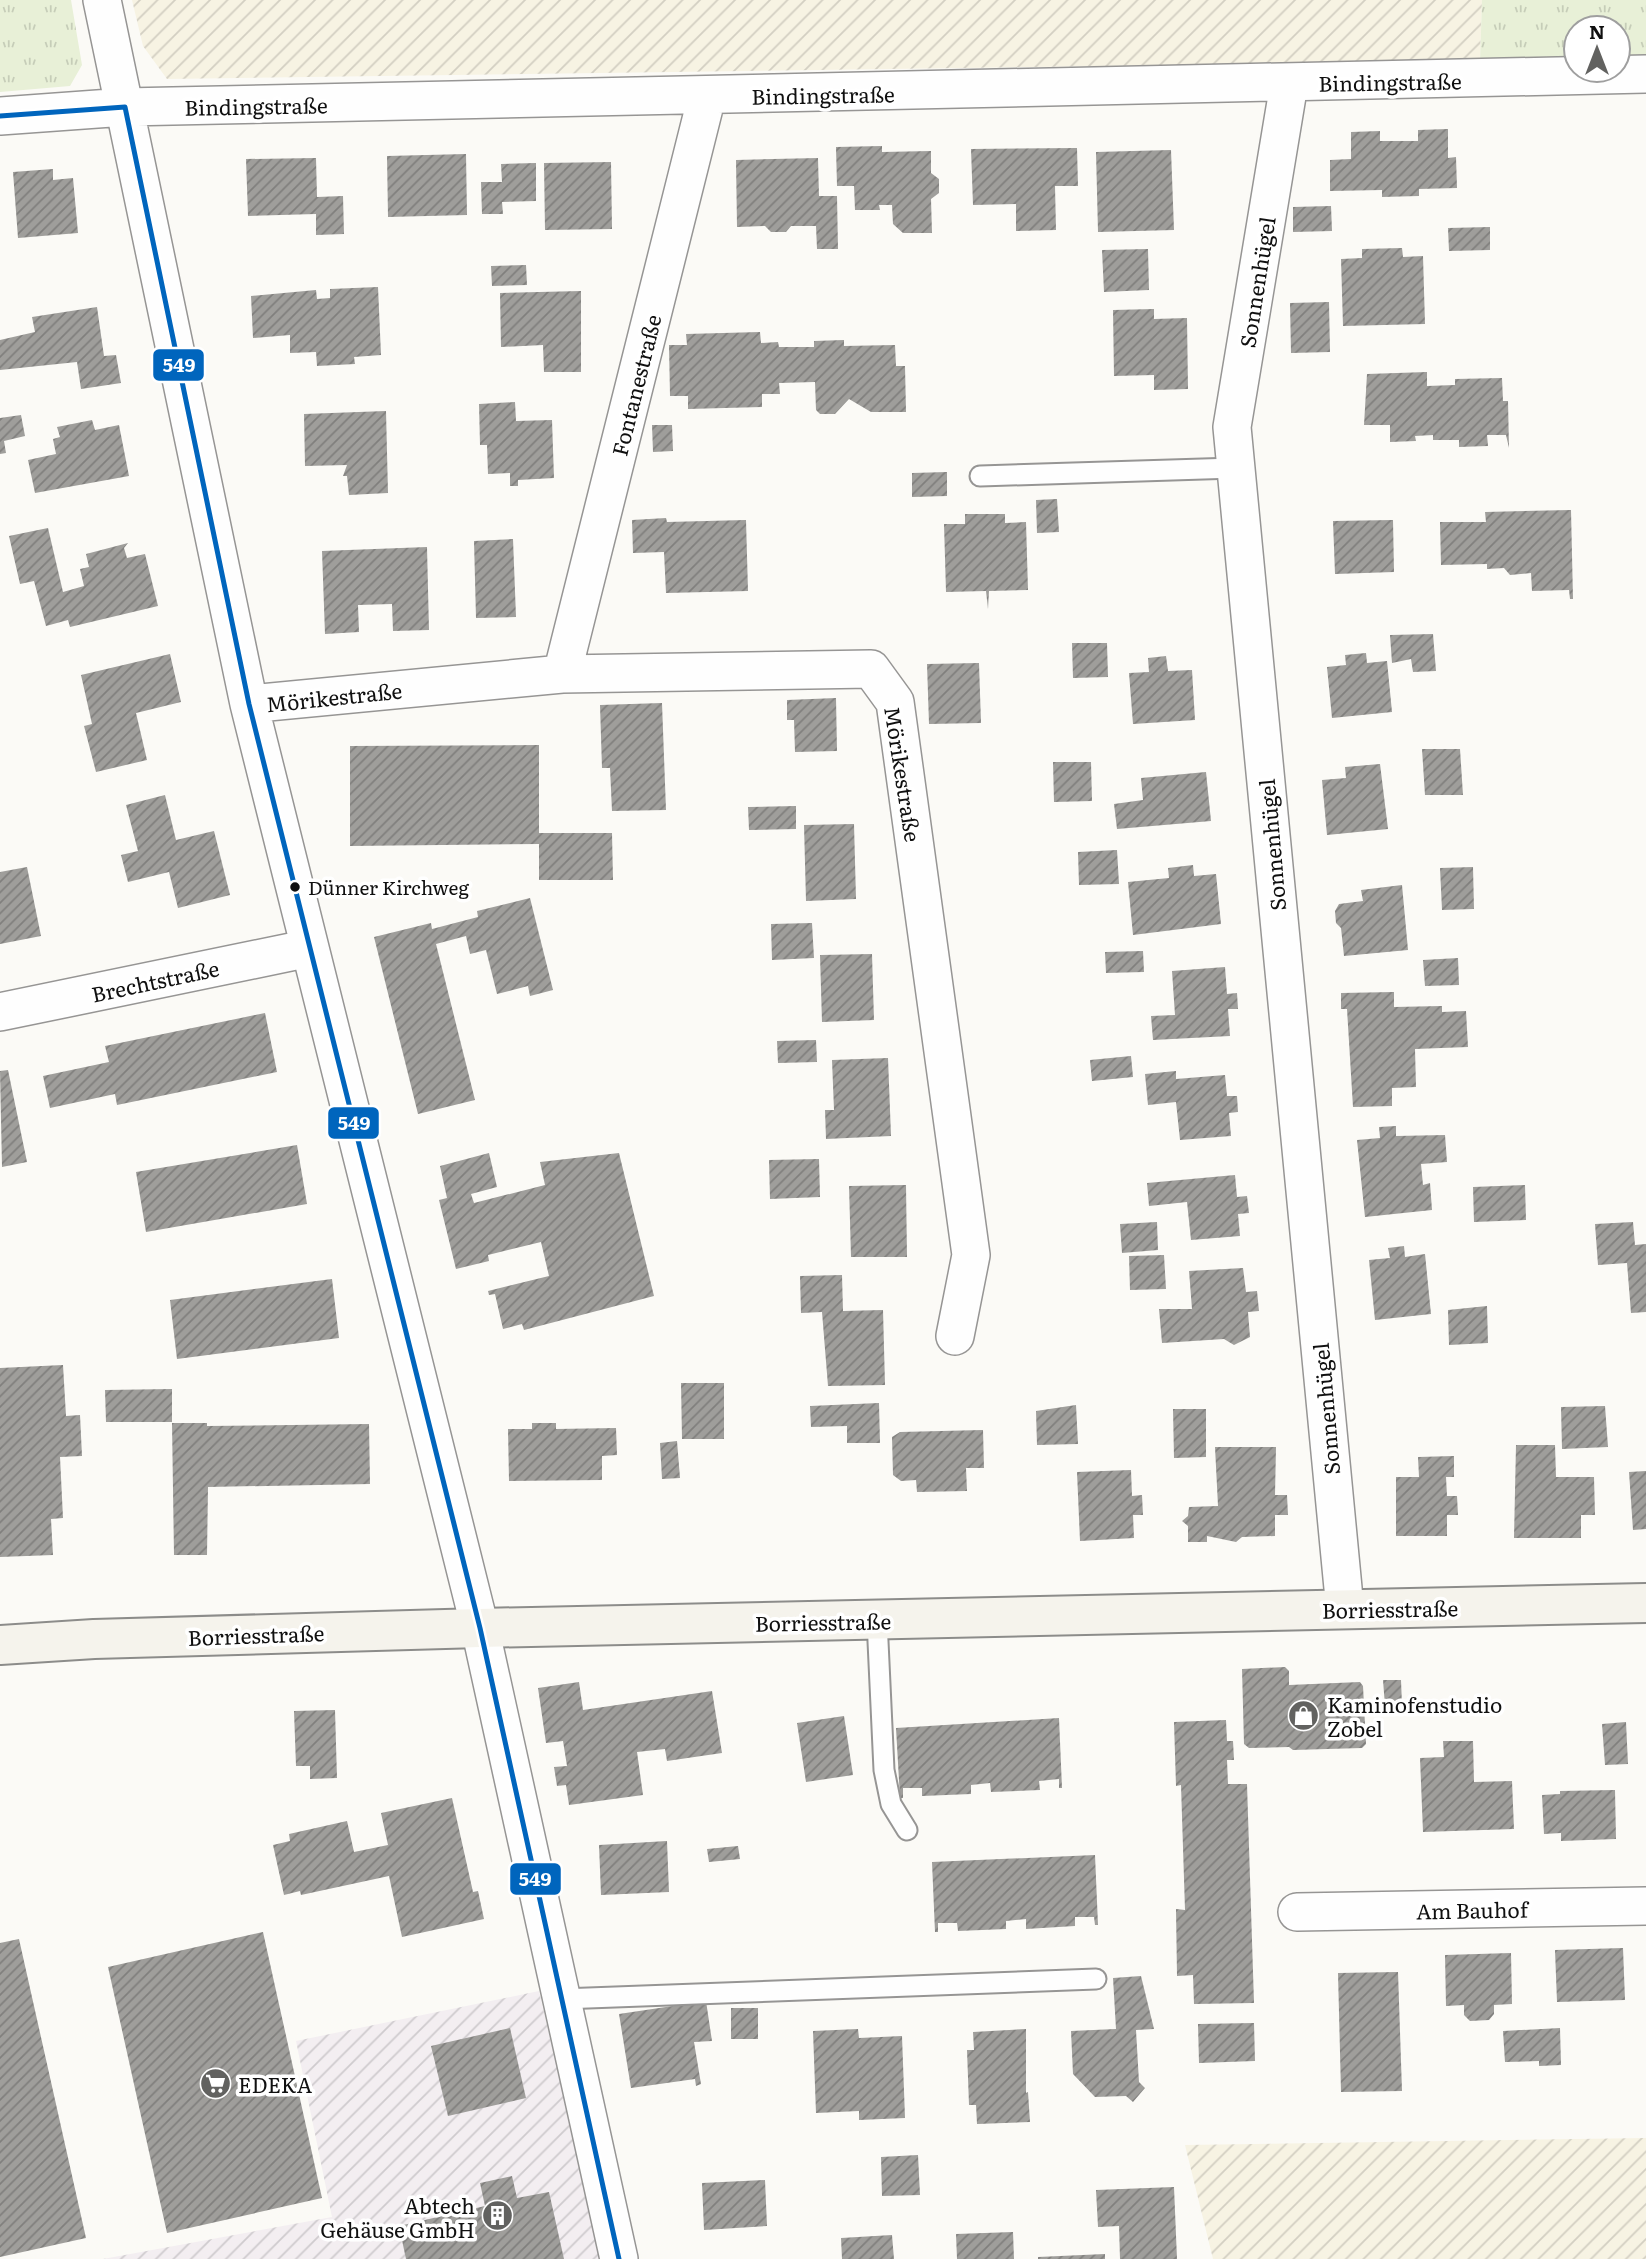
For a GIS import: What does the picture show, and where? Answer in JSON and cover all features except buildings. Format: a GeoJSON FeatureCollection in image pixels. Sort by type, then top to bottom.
{"type":"FeatureCollection","features":[{"type":"Feature","properties":{"kind":"main road","name":"Borriesstraße"},"geometry":{"type":"LineString","coordinates":[[0,1645],[94,1639],[480,1628],[1646,1603]]}},
{"type":"Feature","properties":{"kind":"street"},"geometry":{"type":"LineString","coordinates":[[102,0],[249,704],[480,1628],[619,2259]]}},
{"type":"Feature","properties":{"kind":"street","name":"Bindingstraße"},"geometry":{"type":"LineString","coordinates":[[0,116],[125,107],[1646,75]]}},
{"type":"Feature","properties":{"kind":"street","name":"Sonnenhügel"},"geometry":{"type":"LineString","coordinates":[[1289,83],[1231,427],[1345,1609]]}},
{"type":"Feature","properties":{"kind":"street","name":"Fontanestraße"},"geometry":{"type":"LineString","coordinates":[[562,674],[707,96]]}},
{"type":"Feature","properties":{"kind":"street","name":"Mörikestraße"},"geometry":{"type":"LineString","coordinates":[[249,704],[562,674],[871,669],[895,702],[971,1255],[955,1336]]}},
{"type":"Feature","properties":{"kind":"street","name":"Brechtstraße"},"geometry":{"type":"LineString","coordinates":[[0,1012],[310,948]]}},
{"type":"Feature","properties":{"kind":"street","name":"Am Bauhof"},"geometry":{"type":"LineString","coordinates":[[1297,1912],[1646,1906]]}},
{"type":"Feature","properties":{"kind":"lane"},"geometry":{"type":"LineString","coordinates":[[980,476],[1235,468]]}},
{"type":"Feature","properties":{"kind":"lane"},"geometry":{"type":"LineString","coordinates":[[877,1620],[884,1770],[891,1804],[907,1830]]}},
{"type":"Feature","properties":{"kind":"lane"},"geometry":{"type":"LineString","coordinates":[[561,1999],[1096,1979]]}},
{"type":"Feature","properties":{"kind":"shaded area"},"geometry":{"type":"Polygon","coordinates":[[[132,0],[1482,0],[1480,61],[167,79],[143,46],[132,0]]]}},
{"type":"Feature","properties":{"kind":"shaded area"},"geometry":{"type":"Polygon","coordinates":[[[539,1991],[602,2259],[103,2259],[332,2217],[296,2041],[539,1991]]]}},
{"type":"Feature","properties":{"kind":"shaded area"},"geometry":{"type":"Polygon","coordinates":[[[1646,2138],[1646,2259],[1213,2259],[1185,2145],[1646,2138]]]}},
{"type":"Feature","properties":{"kind":"green space"},"geometry":{"type":"Polygon","coordinates":[[[0,0],[71,0],[82,65],[70,86],[0,92],[0,0]]]}},
{"type":"Feature","properties":{"kind":"green space"},"geometry":{"type":"Polygon","coordinates":[[[1482,0],[1646,0],[1646,55],[1632,56],[1632,14],[1562,14],[1562,58],[1480,61],[1482,0]]]}},
{"type":"Feature","properties":{"kind":"transit line","name":"549"},"geometry":{"type":"LineString","coordinates":[[0,116],[125,107],[249,704],[480,1628],[619,2259]]}},
{"type":"Feature","properties":{"kind":"place","name":"Dünner Kirchweg"},"geometry":{"type":"Point","coordinates":[295,887]}},
{"type":"Feature","properties":{"kind":"place","name":"Kaminofenstudio Zobel"},"geometry":{"type":"Point","coordinates":[1304,1715]}},
{"type":"Feature","properties":{"kind":"place","name":"EDEKA"},"geometry":{"type":"Point","coordinates":[215,2083]}},
{"type":"Feature","properties":{"kind":"place","name":"Abtech Gehäuse GmbH"},"geometry":{"type":"Point","coordinates":[498,2216]}}]}
